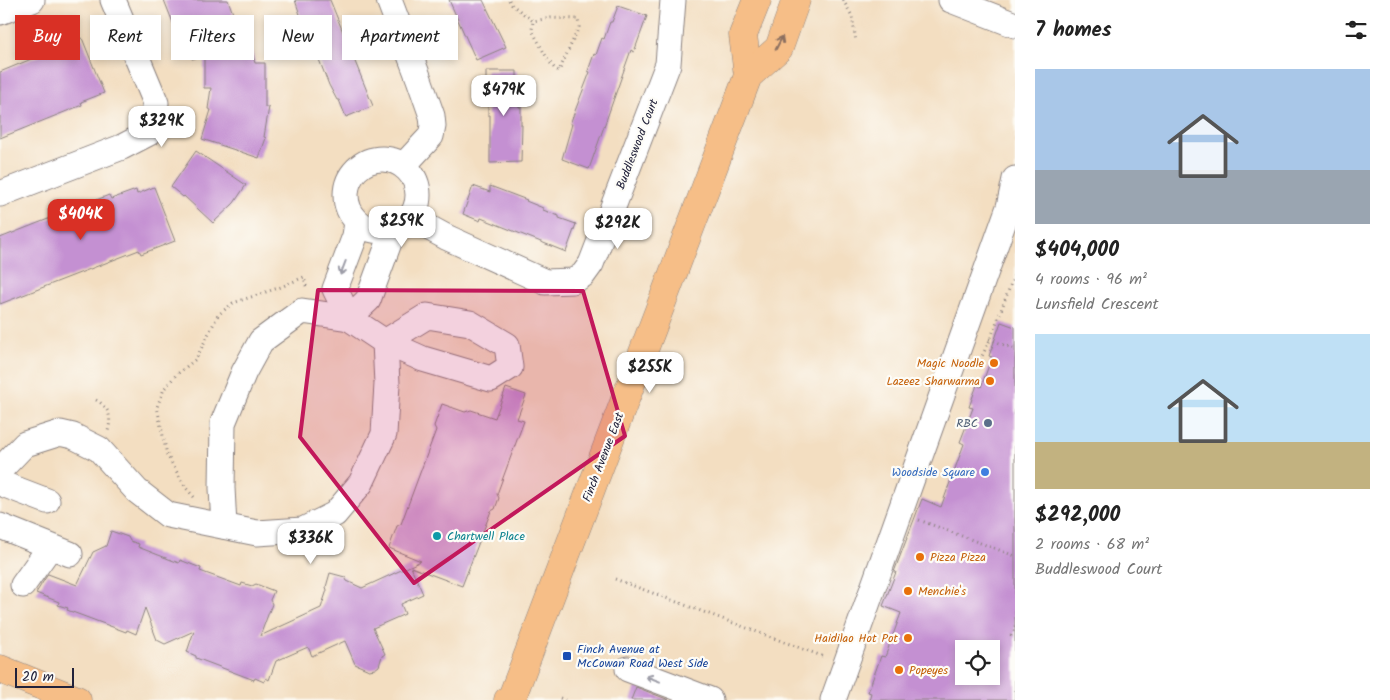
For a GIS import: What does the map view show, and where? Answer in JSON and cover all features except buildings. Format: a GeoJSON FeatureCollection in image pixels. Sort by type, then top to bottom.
{"type":"FeatureCollection","features":[{"type":"Feature","properties":{"kind":"main road","name":"Finch Avenue East"},"geometry":{"type":"LineString","coordinates":[[511,699],[748,76],[744,35],[757,0]]}},
{"type":"Feature","properties":{"kind":"main road","name":"Finch Avenue East"},"geometry":{"type":"LineString","coordinates":[[748,76],[779,48],[796,0]]}},
{"type":"Feature","properties":{"kind":"main road"},"geometry":{"type":"LineString","coordinates":[[0,669],[77,700]]}},
{"type":"Feature","properties":{"kind":"street"},"geometry":{"type":"LineString","coordinates":[[0,12],[32,0]]}},
{"type":"Feature","properties":{"kind":"street"},"geometry":{"type":"LineString","coordinates":[[0,194],[122,147],[149,133],[156,103],[114,0]]}},
{"type":"Feature","properties":{"kind":"street"},"geometry":{"type":"LineString","coordinates":[[389,0],[432,116],[433,126],[431,136],[404,166]]}},
{"type":"Feature","properties":{"kind":"street","name":"Buddleswood Court"},"geometry":{"type":"LineString","coordinates":[[402,224],[446,237],[544,282],[572,281],[583,275],[591,264],[668,64],[673,0]]}},
{"type":"Feature","properties":{"kind":"street"},"geometry":{"type":"LineString","coordinates":[[951,0],[1015,25]]}},
{"type":"Feature","properties":{"kind":"street"},"geometry":{"type":"LineString","coordinates":[[349,318],[368,300],[402,224],[418,202],[419,196],[417,184],[412,174],[404,166],[393,160],[381,158],[369,161],[358,167],[350,177],[346,188],[346,200],[350,212],[357,222],[365,228],[384,232],[402,224]]}},
{"type":"Feature","properties":{"kind":"street"},"geometry":{"type":"LineString","coordinates":[[833,700],[1008,207],[1015,179]]}},
{"type":"Feature","properties":{"kind":"street"},"geometry":{"type":"LineString","coordinates":[[349,318],[335,289],[355,236],[357,222]]}},
{"type":"Feature","properties":{"kind":"street"},"geometry":{"type":"LineString","coordinates":[[0,470],[25,444],[60,432],[74,436],[99,449],[137,491],[168,515],[257,533],[303,530],[335,514],[361,483],[384,434],[387,384],[385,342],[349,318],[302,311],[260,342],[244,372],[223,423],[222,488],[224,526]]}},
{"type":"Feature","properties":{"kind":"street"},"geometry":{"type":"LineString","coordinates":[[0,482],[47,501]]}},
{"type":"Feature","properties":{"kind":"street"},"geometry":{"type":"LineString","coordinates":[[0,526],[60,550],[23,585]]}},
{"type":"Feature","properties":{"kind":"street"},"geometry":{"type":"LineString","coordinates":[[628,669],[710,700]]}},
{"type":"Feature","properties":{"kind":"path"},"geometry":{"type":"LineString","coordinates":[[509,0],[512,5],[533,21],[550,18],[578,19],[578,27],[559,71],[555,70],[551,65],[532,30],[533,21]]}},
{"type":"Feature","properties":{"kind":"path"},"geometry":{"type":"LineString","coordinates":[[843,0],[852,16],[856,41]]}},
{"type":"Feature","properties":{"kind":"path"},"geometry":{"type":"LineString","coordinates":[[197,500],[186,488],[167,455],[157,407],[164,389],[176,376],[196,360],[218,316],[233,303],[304,277],[313,313]]}},
{"type":"Feature","properties":{"kind":"path"},"geometry":{"type":"LineString","coordinates":[[964,331],[1015,349]]}},
{"type":"Feature","properties":{"kind":"path"},"geometry":{"type":"LineString","coordinates":[[96,400],[104,405],[110,416],[109,428],[99,449]]}},
{"type":"Feature","properties":{"kind":"path"},"geometry":{"type":"LineString","coordinates":[[899,514],[1015,556]]}},
{"type":"Feature","properties":{"kind":"path"},"geometry":{"type":"LineString","coordinates":[[615,579],[822,656]]}},
{"type":"Feature","properties":{"kind":"path"},"geometry":{"type":"LineString","coordinates":[[1011,636],[1015,626]]}},
{"type":"Feature","properties":{"kind":"highlighted area"},"geometry":{"type":"Polygon","coordinates":[[[318,290],[583,291],[625,436],[414,583],[300,437],[318,290]]]}},
{"type":"Feature","properties":{"kind":"place","name":"Magic Noodle"},"geometry":{"type":"Point","coordinates":[994,363]}},
{"type":"Feature","properties":{"kind":"place","name":"Lazeez Sharwarma"},"geometry":{"type":"Point","coordinates":[990,381]}},
{"type":"Feature","properties":{"kind":"place","name":"RBC"},"geometry":{"type":"Point","coordinates":[988,423]}},
{"type":"Feature","properties":{"kind":"place","name":"Woodside Square"},"geometry":{"type":"Point","coordinates":[985,472]}},
{"type":"Feature","properties":{"kind":"place","name":"Chartwell Place"},"geometry":{"type":"Point","coordinates":[437,536]}},
{"type":"Feature","properties":{"kind":"place","name":"Pizza Pizza"},"geometry":{"type":"Point","coordinates":[920,557]}},
{"type":"Feature","properties":{"kind":"place","name":"Menchie's"},"geometry":{"type":"Point","coordinates":[908,591]}},
{"type":"Feature","properties":{"kind":"place","name":"Haidilao Hot Pot"},"geometry":{"type":"Point","coordinates":[908,638]}},
{"type":"Feature","properties":{"kind":"place","name":"Finch Avenue at McCowan Road West Side"},"geometry":{"type":"Point","coordinates":[567,656]}},
{"type":"Feature","properties":{"kind":"place","name":"Popeyes"},"geometry":{"type":"Point","coordinates":[899,670]}}]}
